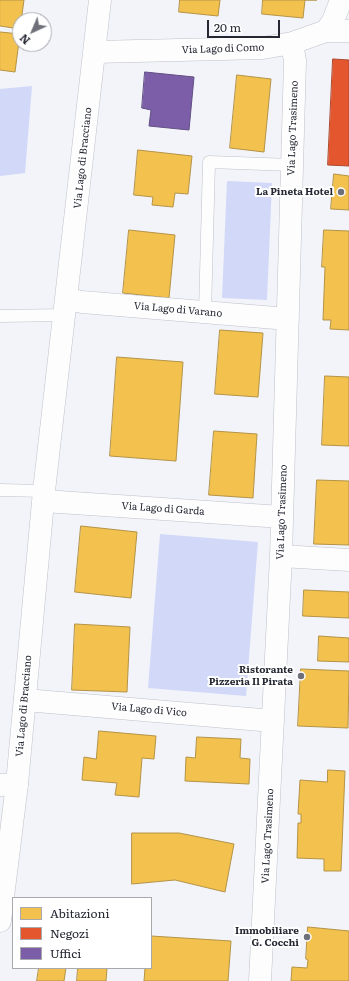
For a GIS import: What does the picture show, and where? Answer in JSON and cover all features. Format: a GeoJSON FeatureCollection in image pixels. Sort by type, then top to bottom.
{"type":"FeatureCollection","features":[{"type":"Feature","properties":{"kind":"street","name":"Via Lago di Bracciano"},"geometry":{"type":"LineString","coordinates":[[0,921],[8,785],[25,700],[44,496],[100,0]]}},
{"type":"Feature","properties":{"kind":"street"},"geometry":{"type":"LineString","coordinates":[[326,31],[333,21],[342,0]]}},
{"type":"Feature","properties":{"kind":"street","name":"Via Lago di Como"},"geometry":{"type":"LineString","coordinates":[[95,52],[245,49],[292,43],[326,31],[349,31]]}},
{"type":"Feature","properties":{"kind":"street","name":"Via Lago Trasimeno"},"geometry":{"type":"LineString","coordinates":[[260,981],[281,556],[295,61],[292,43]]}},
{"type":"Feature","properties":{"kind":"street","name":"Via Lago di Varano"},"geometry":{"type":"LineString","coordinates":[[66,307],[205,312],[288,318]]}},
{"type":"Feature","properties":{"kind":"street","name":"Via Lago di Garda"},"geometry":{"type":"LineString","coordinates":[[44,496],[282,517]]}},
{"type":"Feature","properties":{"kind":"street"},"geometry":{"type":"LineString","coordinates":[[281,556],[349,560]]}},
{"type":"Feature","properties":{"kind":"street","name":"Via Lago di Vico"},"geometry":{"type":"LineString","coordinates":[[25,700],[273,721]]}},
{"type":"Feature","properties":{"kind":"lane"},"geometry":{"type":"LineString","coordinates":[[205,312],[209,162],[292,165]]}},
{"type":"Feature","properties":{"kind":"lane"},"geometry":{"type":"LineString","coordinates":[[0,316],[66,307]]}},
{"type":"Feature","properties":{"kind":"lane"},"geometry":{"type":"LineString","coordinates":[[0,490],[44,496]]}},
{"type":"Feature","properties":{"kind":"shaded area"},"geometry":{"type":"Polygon","coordinates":[[[32,86],[25,173],[0,176],[0,89],[32,86]]]}},
{"type":"Feature","properties":{"kind":"shaded area"},"geometry":{"type":"Polygon","coordinates":[[[227,181],[272,183],[267,300],[222,298],[227,181]]]}},
{"type":"Feature","properties":{"kind":"shaded area"},"geometry":{"type":"Polygon","coordinates":[[[160,534],[258,542],[246,696],[148,688],[160,534]]]}},
{"type":"Feature","properties":{"kind":"building: Abitazioni"},"geometry":{"type":"Polygon","coordinates":[[[0,0],[24,0],[22,12],[12,12],[12,28],[0,26],[0,0]]]}},
{"type":"Feature","properties":{"kind":"building: Abitazioni"},"geometry":{"type":"Polygon","coordinates":[[[180,0],[220,0],[218,16],[179,12],[180,0]]]}},
{"type":"Feature","properties":{"kind":"building: Abitazioni"},"geometry":{"type":"Polygon","coordinates":[[[263,0],[305,0],[303,18],[262,14],[263,0]]]}},
{"type":"Feature","properties":{"kind":"building: Abitazioni"},"geometry":{"type":"Polygon","coordinates":[[[0,32],[12,33],[12,52],[18,52],[15,72],[0,70],[0,32]]]}},
{"type":"Feature","properties":{"kind":"building: Abitazioni"},"geometry":{"type":"Polygon","coordinates":[[[237,75],[271,79],[264,152],[230,148],[237,75]]]}},
{"type":"Feature","properties":{"kind":"building: Abitazioni"},"geometry":{"type":"Polygon","coordinates":[[[138,150],[192,156],[188,194],[175,193],[173,207],[152,205],[153,197],[134,195],[138,150]]]}},
{"type":"Feature","properties":{"kind":"building: Abitazioni","name":"La Pineta Hotel"},"geometry":{"type":"Polygon","coordinates":[[[334,174],[349,176],[349,210],[331,209],[334,174]]]}},
{"type":"Feature","properties":{"kind":"building: Abitazioni"},"geometry":{"type":"Polygon","coordinates":[[[129,230],[175,235],[169,298],[123,293],[129,230]]]}},
{"type":"Feature","properties":{"kind":"building: Abitazioni"},"geometry":{"type":"Polygon","coordinates":[[[324,230],[349,231],[349,330],[330,329],[331,320],[323,320],[325,267],[322,267],[324,230]]]}},
{"type":"Feature","properties":{"kind":"building: Abitazioni"},"geometry":{"type":"Polygon","coordinates":[[[220,330],[263,333],[258,397],[215,394],[220,330]]]}},
{"type":"Feature","properties":{"kind":"building: Abitazioni"},"geometry":{"type":"Polygon","coordinates":[[[117,357],[183,362],[176,461],[110,456],[117,357]]]}},
{"type":"Feature","properties":{"kind":"building: Abitazioni"},"geometry":{"type":"Polygon","coordinates":[[[325,376],[349,377],[349,446],[322,445],[325,376]]]}},
{"type":"Feature","properties":{"kind":"building: Abitazioni"},"geometry":{"type":"Polygon","coordinates":[[[214,431],[257,434],[253,498],[209,495],[214,431]]]}},
{"type":"Feature","properties":{"kind":"building: Abitazioni"},"geometry":{"type":"Polygon","coordinates":[[[317,480],[349,481],[349,545],[314,544],[317,480]]]}},
{"type":"Feature","properties":{"kind":"building: Abitazioni"},"geometry":{"type":"Polygon","coordinates":[[[81,526],[137,532],[131,598],[75,592],[81,526]]]}},
{"type":"Feature","properties":{"kind":"building: Abitazioni"},"geometry":{"type":"Polygon","coordinates":[[[304,590],[349,592],[349,618],[303,616],[304,590]]]}},
{"type":"Feature","properties":{"kind":"building: Abitazioni"},"geometry":{"type":"Polygon","coordinates":[[[75,624],[130,627],[127,692],[72,690],[75,624]]]}},
{"type":"Feature","properties":{"kind":"building: Abitazioni"},"geometry":{"type":"Polygon","coordinates":[[[319,636],[349,638],[349,662],[318,661],[319,636]]]}},
{"type":"Feature","properties":{"kind":"building: Abitazioni"},"geometry":{"type":"Polygon","coordinates":[[[301,669],[349,671],[348,728],[298,726],[301,669]]]}},
{"type":"Feature","properties":{"kind":"building: Abitazioni"},"geometry":{"type":"Polygon","coordinates":[[[99,731],[156,736],[154,759],[142,758],[139,797],[115,795],[117,783],[82,780],[84,757],[96,759],[99,731]]]}},
{"type":"Feature","properties":{"kind":"building: Abitazioni"},"geometry":{"type":"Polygon","coordinates":[[[197,737],[241,739],[240,758],[250,759],[249,784],[185,781],[186,757],[195,758],[197,737]]]}},
{"type":"Feature","properties":{"kind":"building: Abitazioni"},"geometry":{"type":"Polygon","coordinates":[[[328,770],[345,771],[341,871],[324,871],[324,859],[297,858],[298,823],[301,823],[301,814],[298,814],[300,780],[327,782],[328,770]]]}},
{"type":"Feature","properties":{"kind":"building: Abitazioni"},"geometry":{"type":"Polygon","coordinates":[[[132,833],[179,833],[234,844],[225,892],[175,880],[132,884],[132,833]]]}},
{"type":"Feature","properties":{"kind":"building: Abitazioni"},"geometry":{"type":"Polygon","coordinates":[[[308,927],[349,931],[349,981],[291,981],[292,967],[307,968],[308,960],[306,959],[308,927]]]}},
{"type":"Feature","properties":{"kind":"building: Abitazioni"},"geometry":{"type":"Polygon","coordinates":[[[152,936],[231,941],[228,981],[144,981],[145,969],[152,969],[152,936]]]}},
{"type":"Feature","properties":{"kind":"building: Abitazioni"},"geometry":{"type":"Polygon","coordinates":[[[39,969],[66,969],[64,981],[37,981],[39,969]]]}},
{"type":"Feature","properties":{"kind":"building: Abitazioni"},"geometry":{"type":"Polygon","coordinates":[[[78,969],[107,969],[106,981],[77,981],[78,969]]]}},
{"type":"Feature","properties":{"kind":"building: Negozi"},"geometry":{"type":"Polygon","coordinates":[[[333,59],[349,60],[349,166],[328,165],[333,59]]]}},
{"type":"Feature","properties":{"kind":"building: Uffici"},"geometry":{"type":"Polygon","coordinates":[[[145,72],[194,77],[189,130],[149,126],[151,110],[142,108],[145,72]]]}},
{"type":"Feature","properties":{"kind":"place","name":"La Pineta Hotel"},"geometry":{"type":"Point","coordinates":[341,192]}},
{"type":"Feature","properties":{"kind":"place","name":"Ristorante Pizzeria Il Pirata"},"geometry":{"type":"Point","coordinates":[301,676]}},
{"type":"Feature","properties":{"kind":"place","name":"Immobiliare G. Cocchi"},"geometry":{"type":"Point","coordinates":[307,937]}}]}
